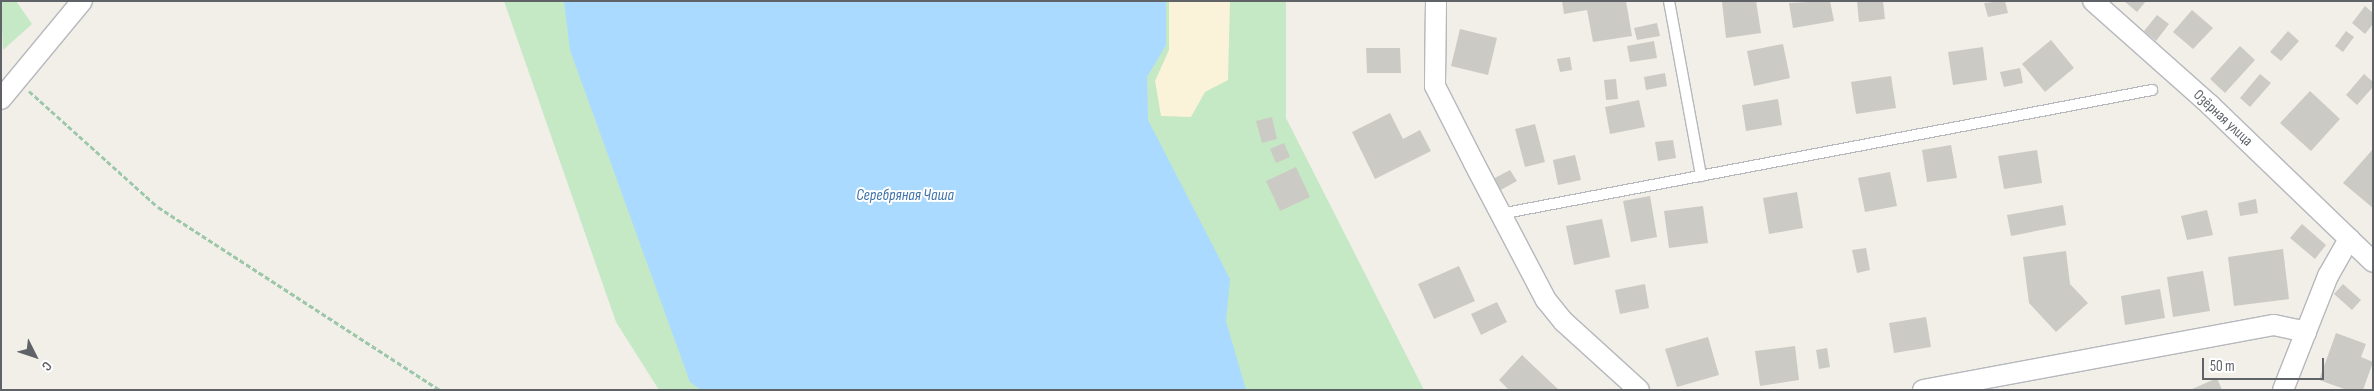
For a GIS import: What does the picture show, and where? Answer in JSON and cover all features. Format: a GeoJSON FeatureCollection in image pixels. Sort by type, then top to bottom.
{"type":"FeatureCollection","features":[{"type":"Feature","properties":{"kind":"street"},"geometry":{"type":"LineString","coordinates":[[1,99],[82,1]]}},
{"type":"Feature","properties":{"kind":"street"},"geometry":{"type":"LineString","coordinates":[[1436,1],[1435,86],[1500,214],[1556,312],[1638,390]]}},
{"type":"Feature","properties":{"kind":"street","name":"Озёрная улица"},"geometry":{"type":"LineString","coordinates":[[2094,1],[2210,105],[2373,262]]}},
{"type":"Feature","properties":{"kind":"street"},"geometry":{"type":"LineString","coordinates":[[2283,390],[2328,276],[2349,240]]}},
{"type":"Feature","properties":{"kind":"street"},"geometry":{"type":"LineString","coordinates":[[1923,390],[2274,325],[2306,332]]}},
{"type":"Feature","properties":{"kind":"lane"},"geometry":{"type":"LineString","coordinates":[[1670,1],[1701,176]]}},
{"type":"Feature","properties":{"kind":"lane"},"geometry":{"type":"LineString","coordinates":[[1500,214],[2152,90]]}},
{"type":"Feature","properties":{"kind":"path"},"geometry":{"type":"LineString","coordinates":[[17,80],[158,207],[440,390]]}},
{"type":"Feature","properties":{"kind":"green space"},"geometry":{"type":"Polygon","coordinates":[[[1,1],[16,1],[32,24],[3,50],[1,1]]]}},
{"type":"Feature","properties":{"kind":"green space","name":"Серебряная Чаша"},"geometry":{"type":"Polygon","coordinates":[[[504,1],[1286,1],[1286,118],[1424,390],[659,390],[616,322],[504,1]]]}},
{"type":"Feature","properties":{"kind":"sand"},"geometry":{"type":"Polygon","coordinates":[[[1169,1],[1230,1],[1228,80],[1205,92],[1191,117],[1161,116],[1155,81],[1169,50],[1169,1]]]}},
{"type":"Feature","properties":{"kind":"water","name":"Серебряная Чаша"},"geometry":{"type":"Polygon","coordinates":[[[564,1],[1166,1],[1166,45],[1147,77],[1148,120],[1230,279],[1226,321],[1246,390],[701,390],[690,382],[570,50],[564,1]]]}},
{"type":"Feature","properties":{"kind":"building"},"geometry":{"type":"Polygon","coordinates":[[[1562,1],[1626,1],[1632,36],[1593,42],[1587,10],[1564,14],[1562,1]]]}},
{"type":"Feature","properties":{"kind":"building"},"geometry":{"type":"Polygon","coordinates":[[[1756,1],[1761,33],[1726,38],[1722,2],[1756,1]]]}},
{"type":"Feature","properties":{"kind":"building"},"geometry":{"type":"Polygon","coordinates":[[[1830,1],[1834,21],[1793,28],[1789,3],[1830,1]]]}},
{"type":"Feature","properties":{"kind":"building"},"geometry":{"type":"Polygon","coordinates":[[[1857,1],[1883,1],[1885,19],[1859,22],[1857,1]]]}},
{"type":"Feature","properties":{"kind":"building"},"geometry":{"type":"Polygon","coordinates":[[[2005,1],[2008,13],[1988,17],[1984,3],[2005,1]]]}},
{"type":"Feature","properties":{"kind":"building"},"geometry":{"type":"Polygon","coordinates":[[[2124,1],[2146,1],[2137,12],[2124,1]]]}},
{"type":"Feature","properties":{"kind":"building"},"geometry":{"type":"Polygon","coordinates":[[[2365,6],[2373,13],[2373,24],[2365,34],[2352,23],[2365,6]]]}},
{"type":"Feature","properties":{"kind":"building"},"geometry":{"type":"Polygon","coordinates":[[[2192,10],[2213,28],[2193,49],[2173,32],[2192,10]]]}},
{"type":"Feature","properties":{"kind":"building"},"geometry":{"type":"Polygon","coordinates":[[[2157,15],[2169,24],[2156,41],[2144,31],[2157,15]]]}},
{"type":"Feature","properties":{"kind":"building"},"geometry":{"type":"Polygon","coordinates":[[[1657,23],[1660,36],[1637,40],[1634,28],[1657,23]]]}},
{"type":"Feature","properties":{"kind":"building"},"geometry":{"type":"Polygon","coordinates":[[[1460,29],[1497,38],[1488,75],[1451,66],[1460,29]]]}},
{"type":"Feature","properties":{"kind":"building"},"geometry":{"type":"Polygon","coordinates":[[[2288,31],[2299,41],[2281,61],[2270,52],[2288,31]]]}},
{"type":"Feature","properties":{"kind":"building"},"geometry":{"type":"Polygon","coordinates":[[[2346,31],[2354,37],[2343,52],[2335,46],[2346,31]]]}},
{"type":"Feature","properties":{"kind":"building"},"geometry":{"type":"Polygon","coordinates":[[[2051,40],[2074,68],[2045,92],[2022,64],[2051,40]]]}},
{"type":"Feature","properties":{"kind":"building"},"geometry":{"type":"Polygon","coordinates":[[[1654,41],[1657,58],[1630,62],[1627,46],[1654,41]]]}},
{"type":"Feature","properties":{"kind":"building"},"geometry":{"type":"Polygon","coordinates":[[[1783,44],[1790,78],[1754,86],[1747,51],[1783,44]]]}},
{"type":"Feature","properties":{"kind":"building"},"geometry":{"type":"Polygon","coordinates":[[[2240,46],[2255,60],[2225,93],[2210,79],[2240,46]]]}},
{"type":"Feature","properties":{"kind":"building"},"geometry":{"type":"Polygon","coordinates":[[[1983,47],[1987,80],[1953,85],[1948,52],[1983,47]]]}},
{"type":"Feature","properties":{"kind":"building"},"geometry":{"type":"Polygon","coordinates":[[[1366,48],[1400,48],[1401,73],[1367,73],[1366,48]]]}},
{"type":"Feature","properties":{"kind":"building"},"geometry":{"type":"Polygon","coordinates":[[[1570,57],[1572,70],[1560,72],[1557,59],[1570,57]]]}},
{"type":"Feature","properties":{"kind":"building"},"geometry":{"type":"Polygon","coordinates":[[[2020,68],[2023,83],[2004,87],[2000,72],[2020,68]]]}},
{"type":"Feature","properties":{"kind":"building"},"geometry":{"type":"Polygon","coordinates":[[[1665,73],[1667,86],[1646,90],[1644,77],[1665,73]]]}},
{"type":"Feature","properties":{"kind":"building"},"geometry":{"type":"Polygon","coordinates":[[[2260,74],[2271,83],[2250,107],[2240,98],[2260,74]]]}},
{"type":"Feature","properties":{"kind":"building"},"geometry":{"type":"Polygon","coordinates":[[[2364,74],[2373,82],[2373,87],[2357,105],[2346,95],[2364,74]]]}},
{"type":"Feature","properties":{"kind":"building"},"geometry":{"type":"Polygon","coordinates":[[[1891,76],[1896,108],[1856,114],[1851,82],[1891,76]]]}},
{"type":"Feature","properties":{"kind":"building"},"geometry":{"type":"Polygon","coordinates":[[[1616,79],[1618,99],[1606,100],[1604,80],[1616,79]]]}},
{"type":"Feature","properties":{"kind":"building"},"geometry":{"type":"Polygon","coordinates":[[[2310,91],[2340,119],[2311,151],[2280,123],[2310,91]]]}},
{"type":"Feature","properties":{"kind":"building"},"geometry":{"type":"Polygon","coordinates":[[[1778,99],[1782,125],[1746,131],[1742,105],[1778,99]]]}},
{"type":"Feature","properties":{"kind":"building"},"geometry":{"type":"Polygon","coordinates":[[[1639,100],[1645,127],[1610,134],[1605,107],[1639,100]]]}},
{"type":"Feature","properties":{"kind":"building"},"geometry":{"type":"Polygon","coordinates":[[[1390,113],[1403,139],[1420,130],[1431,151],[1375,179],[1352,132],[1390,113]]]}},
{"type":"Feature","properties":{"kind":"building"},"geometry":{"type":"Polygon","coordinates":[[[1272,117],[1277,139],[1262,143],[1256,121],[1272,117]]]}},
{"type":"Feature","properties":{"kind":"building"},"geometry":{"type":"Polygon","coordinates":[[[1535,124],[1545,162],[1525,167],[1515,129],[1535,124]]]}},
{"type":"Feature","properties":{"kind":"building"},"geometry":{"type":"Polygon","coordinates":[[[1673,140],[1676,158],[1658,161],[1655,142],[1673,140]]]}},
{"type":"Feature","properties":{"kind":"building"},"geometry":{"type":"Polygon","coordinates":[[[1284,143],[1290,157],[1276,163],[1270,149],[1284,143]]]}},
{"type":"Feature","properties":{"kind":"building"},"geometry":{"type":"Polygon","coordinates":[[[1951,145],[1957,178],[1927,182],[1922,150],[1951,145]]]}},
{"type":"Feature","properties":{"kind":"building"},"geometry":{"type":"Polygon","coordinates":[[[2373,149],[2373,208],[2343,183],[2373,149]]]}},
{"type":"Feature","properties":{"kind":"building"},"geometry":{"type":"Polygon","coordinates":[[[2037,150],[2042,183],[2004,189],[1998,156],[2037,150]]]}},
{"type":"Feature","properties":{"kind":"building"},"geometry":{"type":"Polygon","coordinates":[[[1575,155],[1581,180],[1558,185],[1553,160],[1575,155]]]}},
{"type":"Feature","properties":{"kind":"building"},"geometry":{"type":"Polygon","coordinates":[[[1296,167],[1310,197],[1280,211],[1266,181],[1296,167]]]}},
{"type":"Feature","properties":{"kind":"building"},"geometry":{"type":"Polygon","coordinates":[[[1510,170],[1517,181],[1497,192],[1491,180],[1510,170]]]}},
{"type":"Feature","properties":{"kind":"building"},"geometry":{"type":"Polygon","coordinates":[[[1890,172],[1897,206],[1865,212],[1858,178],[1890,172]]]}},
{"type":"Feature","properties":{"kind":"building"},"geometry":{"type":"Polygon","coordinates":[[[1797,192],[1803,228],[1769,234],[1763,198],[1797,192]]]}},
{"type":"Feature","properties":{"kind":"building"},"geometry":{"type":"Polygon","coordinates":[[[1650,196],[1657,237],[1631,242],[1623,201],[1650,196]]]}},
{"type":"Feature","properties":{"kind":"building"},"geometry":{"type":"Polygon","coordinates":[[[2256,199],[2258,213],[2240,216],[2238,203],[2256,199]]]}},
{"type":"Feature","properties":{"kind":"building"},"geometry":{"type":"Polygon","coordinates":[[[2063,205],[2066,225],[2011,236],[2007,215],[2063,205]]]}},
{"type":"Feature","properties":{"kind":"building"},"geometry":{"type":"Polygon","coordinates":[[[1703,206],[1708,243],[1669,248],[1664,211],[1703,206]]]}},
{"type":"Feature","properties":{"kind":"building"},"geometry":{"type":"Polygon","coordinates":[[[2207,210],[2213,235],[2187,240],[2181,216],[2207,210]]]}},
{"type":"Feature","properties":{"kind":"building"},"geometry":{"type":"Polygon","coordinates":[[[1602,219],[1610,257],[1574,265],[1566,226],[1602,219]]]}},
{"type":"Feature","properties":{"kind":"building"},"geometry":{"type":"Polygon","coordinates":[[[2302,224],[2326,245],[2315,259],[2290,238],[2302,224]]]}},
{"type":"Feature","properties":{"kind":"building"},"geometry":{"type":"Polygon","coordinates":[[[1866,248],[1870,270],[1857,273],[1852,250],[1866,248]]]}},
{"type":"Feature","properties":{"kind":"building"},"geometry":{"type":"Polygon","coordinates":[[[2283,249],[2289,299],[2234,306],[2228,257],[2283,249]]]}},
{"type":"Feature","properties":{"kind":"building"},"geometry":{"type":"Polygon","coordinates":[[[2066,251],[2070,284],[2088,303],[2056,332],[2029,303],[2023,257],[2066,251]]]}},
{"type":"Feature","properties":{"kind":"building"},"geometry":{"type":"Polygon","coordinates":[[[1459,266],[1475,301],[1434,319],[1418,284],[1459,266]]]}},
{"type":"Feature","properties":{"kind":"building"},"geometry":{"type":"Polygon","coordinates":[[[2203,271],[2210,311],[2173,317],[2167,277],[2203,271]]]}},
{"type":"Feature","properties":{"kind":"building"},"geometry":{"type":"Polygon","coordinates":[[[1645,284],[1649,308],[1620,314],[1615,290],[1645,284]]]}},
{"type":"Feature","properties":{"kind":"building"},"geometry":{"type":"Polygon","coordinates":[[[2343,284],[2361,300],[2352,310],[2334,294],[2343,284]]]}},
{"type":"Feature","properties":{"kind":"building"},"geometry":{"type":"Polygon","coordinates":[[[2160,289],[2165,318],[2125,325],[2121,296],[2160,289]]]}},
{"type":"Feature","properties":{"kind":"building"},"geometry":{"type":"Polygon","coordinates":[[[1497,302],[1507,322],[1481,335],[1471,314],[1497,302]]]}},
{"type":"Feature","properties":{"kind":"building"},"geometry":{"type":"Polygon","coordinates":[[[1926,317],[1931,347],[1894,353],[1889,323],[1926,317]]]}},
{"type":"Feature","properties":{"kind":"building"},"geometry":{"type":"Polygon","coordinates":[[[2336,333],[2366,344],[2361,357],[2373,362],[2363,390],[2347,390],[2319,380],[2336,333]]]}},
{"type":"Feature","properties":{"kind":"building"},"geometry":{"type":"Polygon","coordinates":[[[1708,337],[1719,375],[1677,387],[1665,349],[1708,337]]]}},
{"type":"Feature","properties":{"kind":"building"},"geometry":{"type":"Polygon","coordinates":[[[1795,346],[1799,380],[1760,386],[1755,351],[1795,346]]]}},
{"type":"Feature","properties":{"kind":"building"},"geometry":{"type":"Polygon","coordinates":[[[1827,348],[1830,367],[1819,369],[1816,350],[1827,348]]]}},
{"type":"Feature","properties":{"kind":"building"},"geometry":{"type":"Polygon","coordinates":[[[1522,355],[1559,390],[1509,390],[1499,380],[1522,355]]]}},
{"type":"Feature","properties":{"kind":"building"},"geometry":{"type":"Polygon","coordinates":[[[2217,378],[2222,390],[2190,390],[2217,378]]]}}]}
